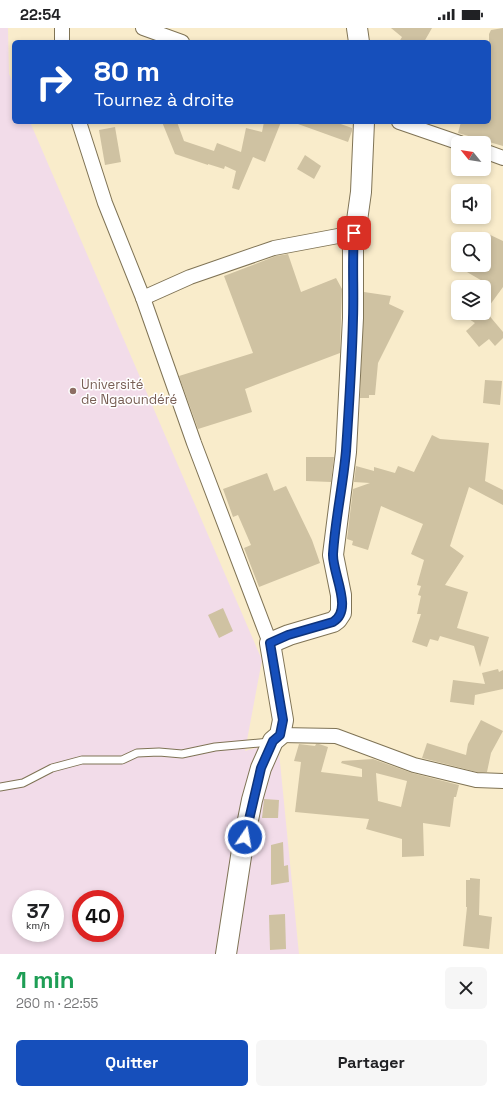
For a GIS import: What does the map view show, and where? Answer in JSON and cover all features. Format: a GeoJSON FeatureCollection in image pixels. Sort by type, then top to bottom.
{"type":"FeatureCollection","features":[{"type":"Feature","properties":{"kind":"street"},"geometry":{"type":"LineString","coordinates":[[62,28],[62,40]]}},
{"type":"Feature","properties":{"kind":"street"},"geometry":{"type":"LineString","coordinates":[[143,28],[176,40]]}},
{"type":"Feature","properties":{"kind":"street"},"geometry":{"type":"LineString","coordinates":[[358,28],[359,40]]}},
{"type":"Feature","properties":{"kind":"street"},"geometry":{"type":"LineString","coordinates":[[80,124],[105,204],[143,298],[194,443],[270,643],[283,720],[277,738],[261,768],[252,800],[242,850],[226,954]]}},
{"type":"Feature","properties":{"kind":"street"},"geometry":{"type":"LineString","coordinates":[[270,643],[288,635],[333,622],[341,613],[341,595],[333,554],[346,452],[353,318],[352,277],[354,233],[361,192],[364,124]]}},
{"type":"Feature","properties":{"kind":"street"},"geometry":{"type":"LineString","coordinates":[[405,124],[451,140]]}},
{"type":"Feature","properties":{"kind":"street"},"geometry":{"type":"LineString","coordinates":[[491,154],[503,158]]}},
{"type":"Feature","properties":{"kind":"street"},"geometry":{"type":"LineString","coordinates":[[143,298],[190,277],[274,248],[354,233]]}},
{"type":"Feature","properties":{"kind":"street"},"geometry":{"type":"LineString","coordinates":[[277,738],[336,736],[414,765],[476,780],[503,781]]}},
{"type":"Feature","properties":{"kind":"lane"},"geometry":{"type":"LineString","coordinates":[[0,787],[23,783],[52,768],[82,760],[117,760],[136,753],[159,752],[182,754],[215,747],[277,738]]}},
{"type":"Feature","properties":{"kind":"shaded area","name":"Université de Ngaoundéré"},"geometry":{"type":"Polygon","coordinates":[[[0,28],[8,28],[9,74],[12,81],[12,124],[31,124],[262,660],[245,751],[278,742],[299,954],[0,954],[0,28]]]}},
{"type":"Feature","properties":{"kind":"building"},"geometry":{"type":"Polygon","coordinates":[[[391,28],[432,28],[425,40],[400,40],[402,37],[391,28]]]}},
{"type":"Feature","properties":{"kind":"building"},"geometry":{"type":"Polygon","coordinates":[[[503,28],[503,146],[491,143],[491,136],[468,136],[458,133],[460,124],[491,124],[491,40],[489,40],[491,30],[503,28]]]}},
{"type":"Feature","properties":{"kind":"building"},"geometry":{"type":"Polygon","coordinates":[[[163,124],[178,124],[184,141],[214,151],[217,143],[241,152],[246,128],[262,132],[264,124],[280,124],[265,162],[253,157],[239,190],[232,188],[236,171],[225,166],[224,169],[175,154],[163,124]]]}},
{"type":"Feature","properties":{"kind":"building"},"geometry":{"type":"Polygon","coordinates":[[[298,124],[341,124],[352,128],[348,142],[298,124]]]}},
{"type":"Feature","properties":{"kind":"building"},"geometry":{"type":"Polygon","coordinates":[[[115,127],[121,162],[105,165],[99,130],[115,127]]]}},
{"type":"Feature","properties":{"kind":"building"},"geometry":{"type":"Polygon","coordinates":[[[305,155],[321,166],[314,179],[297,169],[305,155]]]}},
{"type":"Feature","properties":{"kind":"building"},"geometry":{"type":"Polygon","coordinates":[[[491,235],[503,241],[503,287],[491,303],[491,280],[481,280],[467,272],[491,272],[491,235]]]}},
{"type":"Feature","properties":{"kind":"building"},"geometry":{"type":"Polygon","coordinates":[[[288,254],[301,292],[336,278],[342,289],[340,353],[245,389],[252,412],[198,429],[179,376],[253,353],[224,276],[276,256],[288,254]]]}},
{"type":"Feature","properties":{"kind":"building"},"geometry":{"type":"Polygon","coordinates":[[[364,292],[391,296],[389,304],[404,311],[378,363],[375,395],[369,395],[369,398],[360,398],[364,292]]]}},
{"type":"Feature","properties":{"kind":"building"},"geometry":{"type":"Polygon","coordinates":[[[491,318],[503,332],[503,338],[495,346],[489,339],[479,347],[466,331],[475,323],[470,320],[491,320],[491,318]]]}},
{"type":"Feature","properties":{"kind":"building"},"geometry":{"type":"Polygon","coordinates":[[[485,380],[502,381],[500,405],[483,403],[485,380]]]}},
{"type":"Feature","properties":{"kind":"building"},"geometry":{"type":"Polygon","coordinates":[[[432,435],[440,439],[489,443],[485,481],[503,490],[503,505],[469,487],[450,546],[464,556],[445,585],[468,592],[457,628],[489,637],[480,667],[474,646],[440,636],[438,641],[430,639],[427,647],[412,642],[421,614],[417,614],[421,596],[418,595],[421,586],[417,585],[424,560],[411,554],[423,524],[381,506],[368,550],[352,545],[353,541],[347,539],[353,489],[370,483],[354,482],[356,466],[374,471],[374,467],[395,473],[398,466],[414,472],[432,435]]]}},
{"type":"Feature","properties":{"kind":"building"},"geometry":{"type":"Polygon","coordinates":[[[306,457],[334,457],[331,482],[306,481],[306,457]]]}},
{"type":"Feature","properties":{"kind":"building"},"geometry":{"type":"Polygon","coordinates":[[[267,473],[274,491],[286,486],[312,540],[320,563],[259,587],[244,548],[251,545],[238,515],[233,517],[223,489],[267,473]]]}},
{"type":"Feature","properties":{"kind":"building"},"geometry":{"type":"Polygon","coordinates":[[[223,608],[233,631],[219,638],[208,615],[223,608]]]}},
{"type":"Feature","properties":{"kind":"building"},"geometry":{"type":"Polygon","coordinates":[[[498,669],[499,672],[503,670],[503,689],[475,695],[474,705],[450,702],[453,680],[485,684],[482,673],[498,669]]]}},
{"type":"Feature","properties":{"kind":"building"},"geometry":{"type":"Polygon","coordinates":[[[481,720],[503,731],[491,753],[487,772],[477,772],[422,758],[427,743],[466,755],[468,744],[481,720]]]}},
{"type":"Feature","properties":{"kind":"building"},"geometry":{"type":"Polygon","coordinates":[[[299,744],[315,746],[316,744],[319,744],[328,747],[321,772],[362,777],[362,769],[341,763],[342,761],[373,759],[412,773],[459,785],[456,797],[454,797],[450,827],[423,823],[424,856],[402,857],[402,839],[366,829],[369,819],[295,812],[301,762],[294,761],[299,744]],[[376,773],[378,801],[401,807],[407,781],[376,773]]]}},
{"type":"Feature","properties":{"kind":"building"},"geometry":{"type":"Polygon","coordinates":[[[264,799],[279,800],[278,818],[262,818],[264,799]]]}},
{"type":"Feature","properties":{"kind":"building"},"geometry":{"type":"Polygon","coordinates":[[[283,842],[284,866],[288,865],[289,882],[271,885],[271,845],[283,842]]]}},
{"type":"Feature","properties":{"kind":"building"},"geometry":{"type":"Polygon","coordinates":[[[470,878],[480,879],[479,915],[492,917],[489,949],[463,946],[467,907],[466,880],[470,880],[470,878]]]}},
{"type":"Feature","properties":{"kind":"building"},"geometry":{"type":"Polygon","coordinates":[[[285,914],[286,949],[270,950],[269,915],[285,914]]]}},
{"type":"Feature","properties":{"kind":"place","name":"Université de Ngaoundéré"},"geometry":{"type":"Point","coordinates":[73,391]}},
{"type":"Feature","properties":{"kind":"route"},"geometry":{"type":"LineString","coordinates":[[245,837],[252,800],[261,768],[273,741],[280,735],[283,720],[277,677],[270,651],[270,643],[288,635],[333,622],[340,617],[341,613],[341,595],[333,554],[346,452],[353,318],[352,277],[354,233]]}}]}
